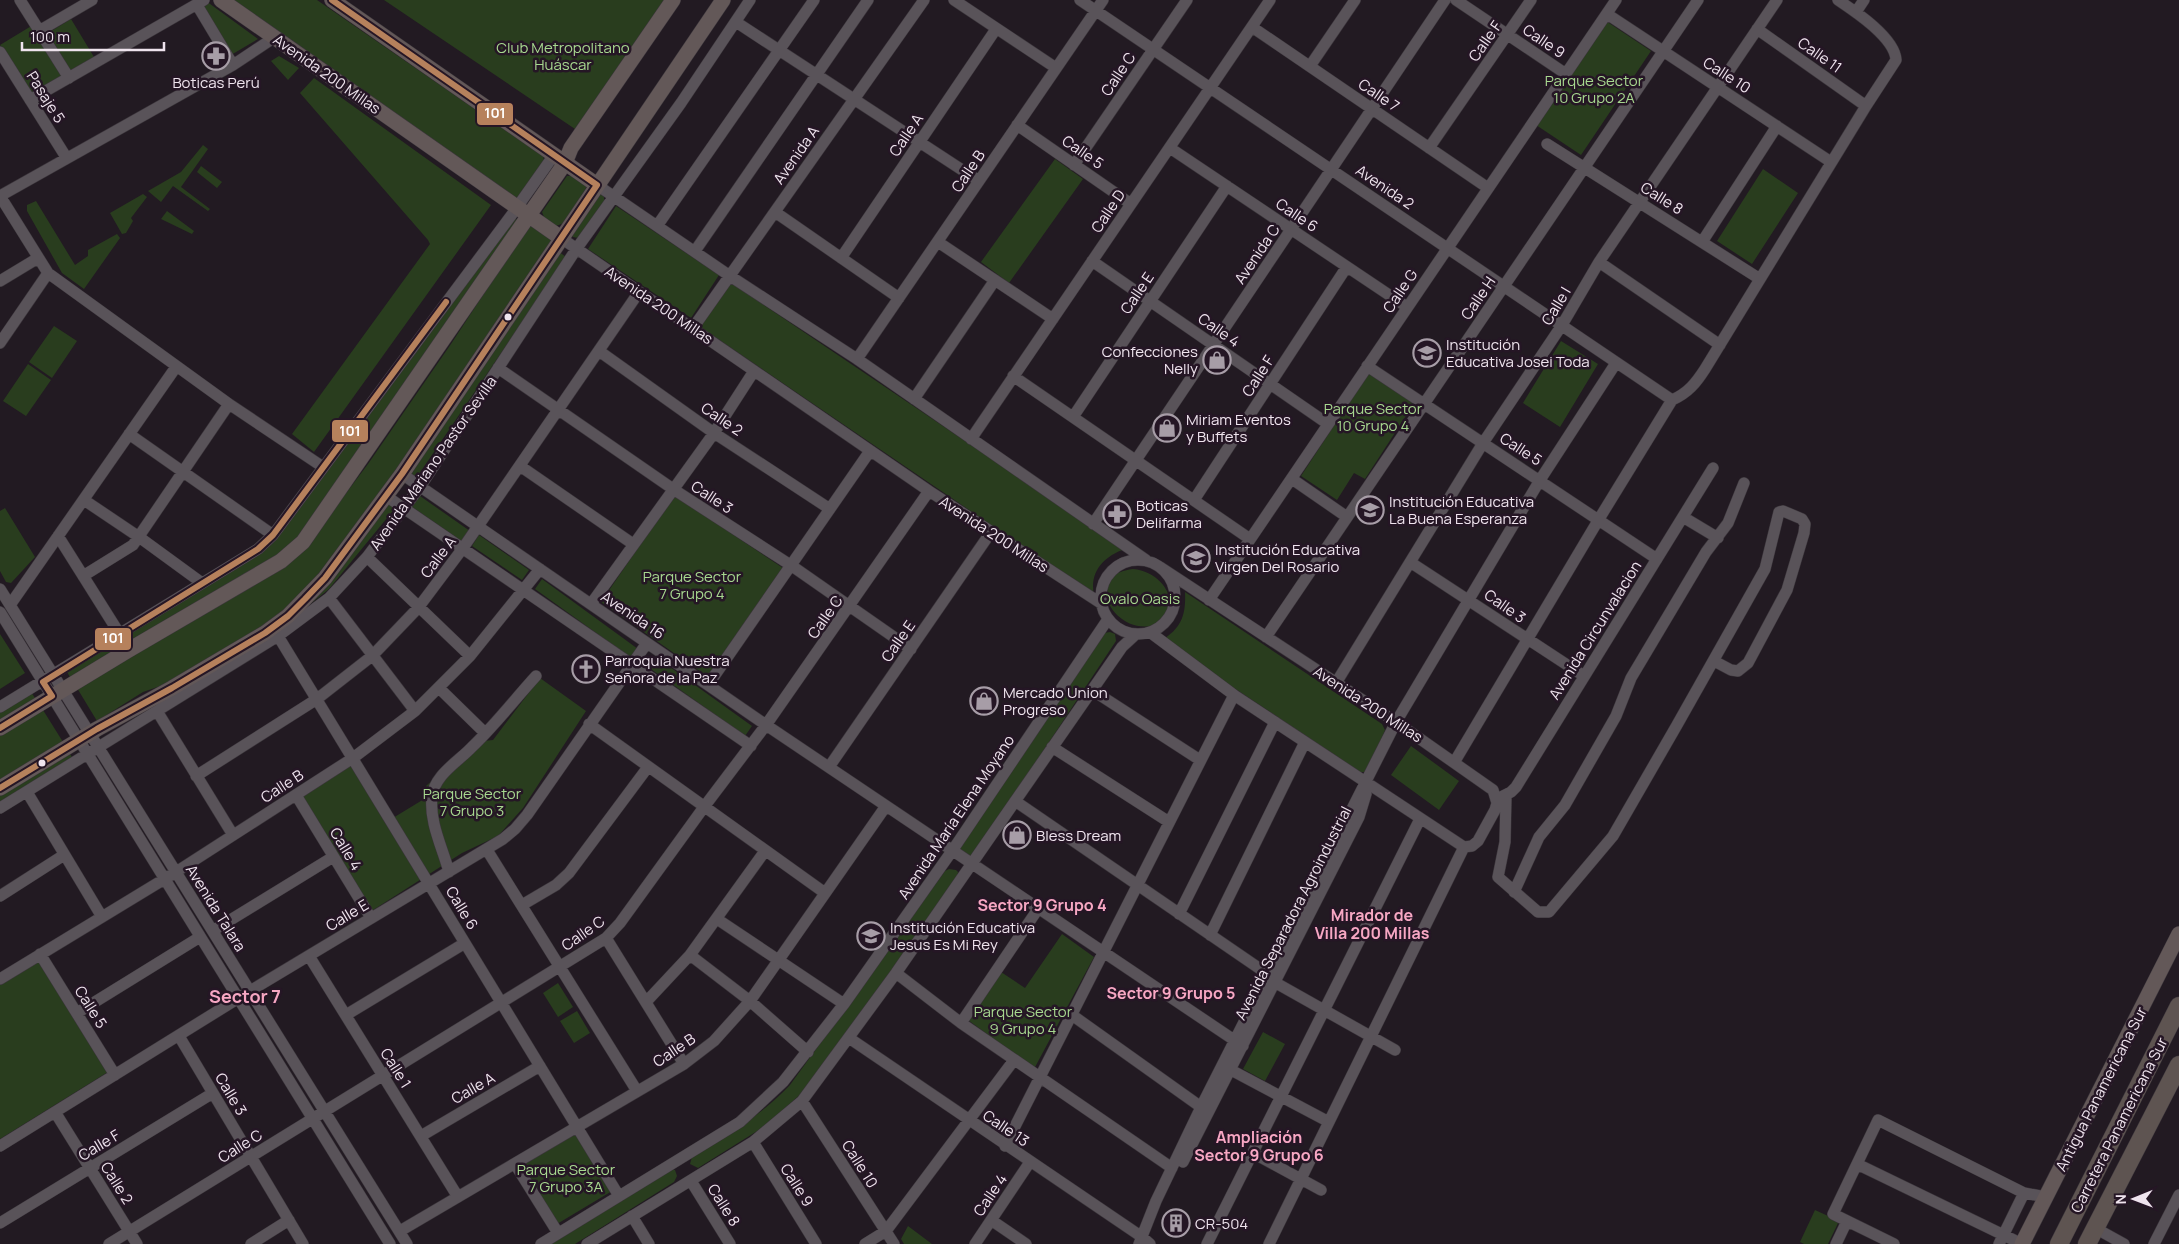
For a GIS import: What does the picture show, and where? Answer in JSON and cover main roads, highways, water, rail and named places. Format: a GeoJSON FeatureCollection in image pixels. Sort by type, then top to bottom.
{"type":"FeatureCollection","features":[{"type":"Feature","properties":{"kind":"highway","name":"Carretera Panamericana Sur"},"geometry":{"type":"LineString","coordinates":[[2059,1244],[2179,1006]]}},
{"type":"Feature","properties":{"kind":"highway","name":"Carretera Panamericana Sur"},"geometry":{"type":"LineString","coordinates":[[2091,1236],[2179,1065]]}},
{"type":"Feature","properties":{"kind":"main road","name":"Avenida 200 Millas"},"geometry":{"type":"LineString","coordinates":[[221,0],[561,238]]}},
{"type":"Feature","properties":{"kind":"main road"},"geometry":{"type":"LineString","coordinates":[[332,0],[597,185]]}},
{"type":"Feature","properties":{"kind":"main road"},"geometry":{"type":"LineString","coordinates":[[0,728],[281,561],[297,548],[315,527],[523,210],[560,159],[571,148],[673,0]]}},
{"type":"Feature","properties":{"kind":"main road","name":"Avenida Mariano Pastor Sevilla"},"geometry":{"type":"LineString","coordinates":[[0,788],[83,737],[172,688],[265,633],[288,616],[325,578],[402,474],[723,0]]}},
{"type":"Feature","properties":{"kind":"main road","name":"Antigua Panamericana Sur"},"geometry":{"type":"LineString","coordinates":[[2022,1244],[2179,934]]}},
{"type":"Feature","properties":{"kind":"place","name":"Boticas Perú"},"geometry":{"type":"Point","coordinates":[216,56]}},
{"type":"Feature","properties":{"kind":"place","name":"Institución Educativa Josei Toda"},"geometry":{"type":"Point","coordinates":[1427,353]}},
{"type":"Feature","properties":{"kind":"place","name":"Confecciones Nelly"},"geometry":{"type":"Point","coordinates":[1217,360]}},
{"type":"Feature","properties":{"kind":"place","name":"Miriam Eventos y Buffets"},"geometry":{"type":"Point","coordinates":[1167,428]}},
{"type":"Feature","properties":{"kind":"place","name":"Institución Educativa La Buena Esperanza"},"geometry":{"type":"Point","coordinates":[1370,510]}},
{"type":"Feature","properties":{"kind":"place","name":"Boticas Delifarma"},"geometry":{"type":"Point","coordinates":[1117,514]}},
{"type":"Feature","properties":{"kind":"place","name":"Institución Educativa Virgen Del Rosario"},"geometry":{"type":"Point","coordinates":[1196,558]}},
{"type":"Feature","properties":{"kind":"place","name":"Parroquia Nuestra Señora de la Paz"},"geometry":{"type":"Point","coordinates":[586,669]}},
{"type":"Feature","properties":{"kind":"place","name":"Mercado Union Progreso"},"geometry":{"type":"Point","coordinates":[984,701]}},
{"type":"Feature","properties":{"kind":"place","name":"Bless Dream"},"geometry":{"type":"Point","coordinates":[1017,835]}},
{"type":"Feature","properties":{"kind":"place","name":"Institución Educativa Jesus Es Mi Rey"},"geometry":{"type":"Point","coordinates":[871,936]}},
{"type":"Feature","properties":{"kind":"place","name":"CR-504"},"geometry":{"type":"Point","coordinates":[1176,1223]}},
{"type":"Feature","properties":{"kind":"district","name":"Sector 9 Grupo 4"},"geometry":{"type":"Point","coordinates":[1042,905]}},
{"type":"Feature","properties":{"kind":"district","name":"Mirador de Villa 200 Millas"},"geometry":{"type":"Point","coordinates":[1372,924]}},
{"type":"Feature","properties":{"kind":"district","name":"Sector 9 Grupo 5"},"geometry":{"type":"Point","coordinates":[1171,993]}},
{"type":"Feature","properties":{"kind":"district","name":"Sector 7"},"geometry":{"type":"Point","coordinates":[245,996]}},
{"type":"Feature","properties":{"kind":"district","name":"Ampliación Sector 9 Grupo 6"},"geometry":{"type":"Point","coordinates":[1259,1146]}},
{"type":"Feature","properties":{"kind":"park label","name":"Club Metropolitano Huáscar"},"geometry":{"type":"Point","coordinates":[563,56]}},
{"type":"Feature","properties":{"kind":"park label","name":"Parque Sector 10 Grupo 2A"},"geometry":{"type":"Point","coordinates":[1594,88]}},
{"type":"Feature","properties":{"kind":"park label","name":"Parque Sector 10 Grupo 4"},"geometry":{"type":"Point","coordinates":[1373,416]}},
{"type":"Feature","properties":{"kind":"park label","name":"Parque Sector 7 Grupo 4"},"geometry":{"type":"Point","coordinates":[692,584]}},
{"type":"Feature","properties":{"kind":"park label","name":"Ovalo Oasis"},"geometry":{"type":"Point","coordinates":[1140,598]}},
{"type":"Feature","properties":{"kind":"park label","name":"Parque Sector 7 Grupo 3"},"geometry":{"type":"Point","coordinates":[472,802]}},
{"type":"Feature","properties":{"kind":"park label","name":"Parque Sector 9 Grupo 4"},"geometry":{"type":"Point","coordinates":[1023,1020]}},
{"type":"Feature","properties":{"kind":"park label","name":"Parque Sector 7 Grupo 3A"},"geometry":{"type":"Point","coordinates":[566,1178]}}]}
